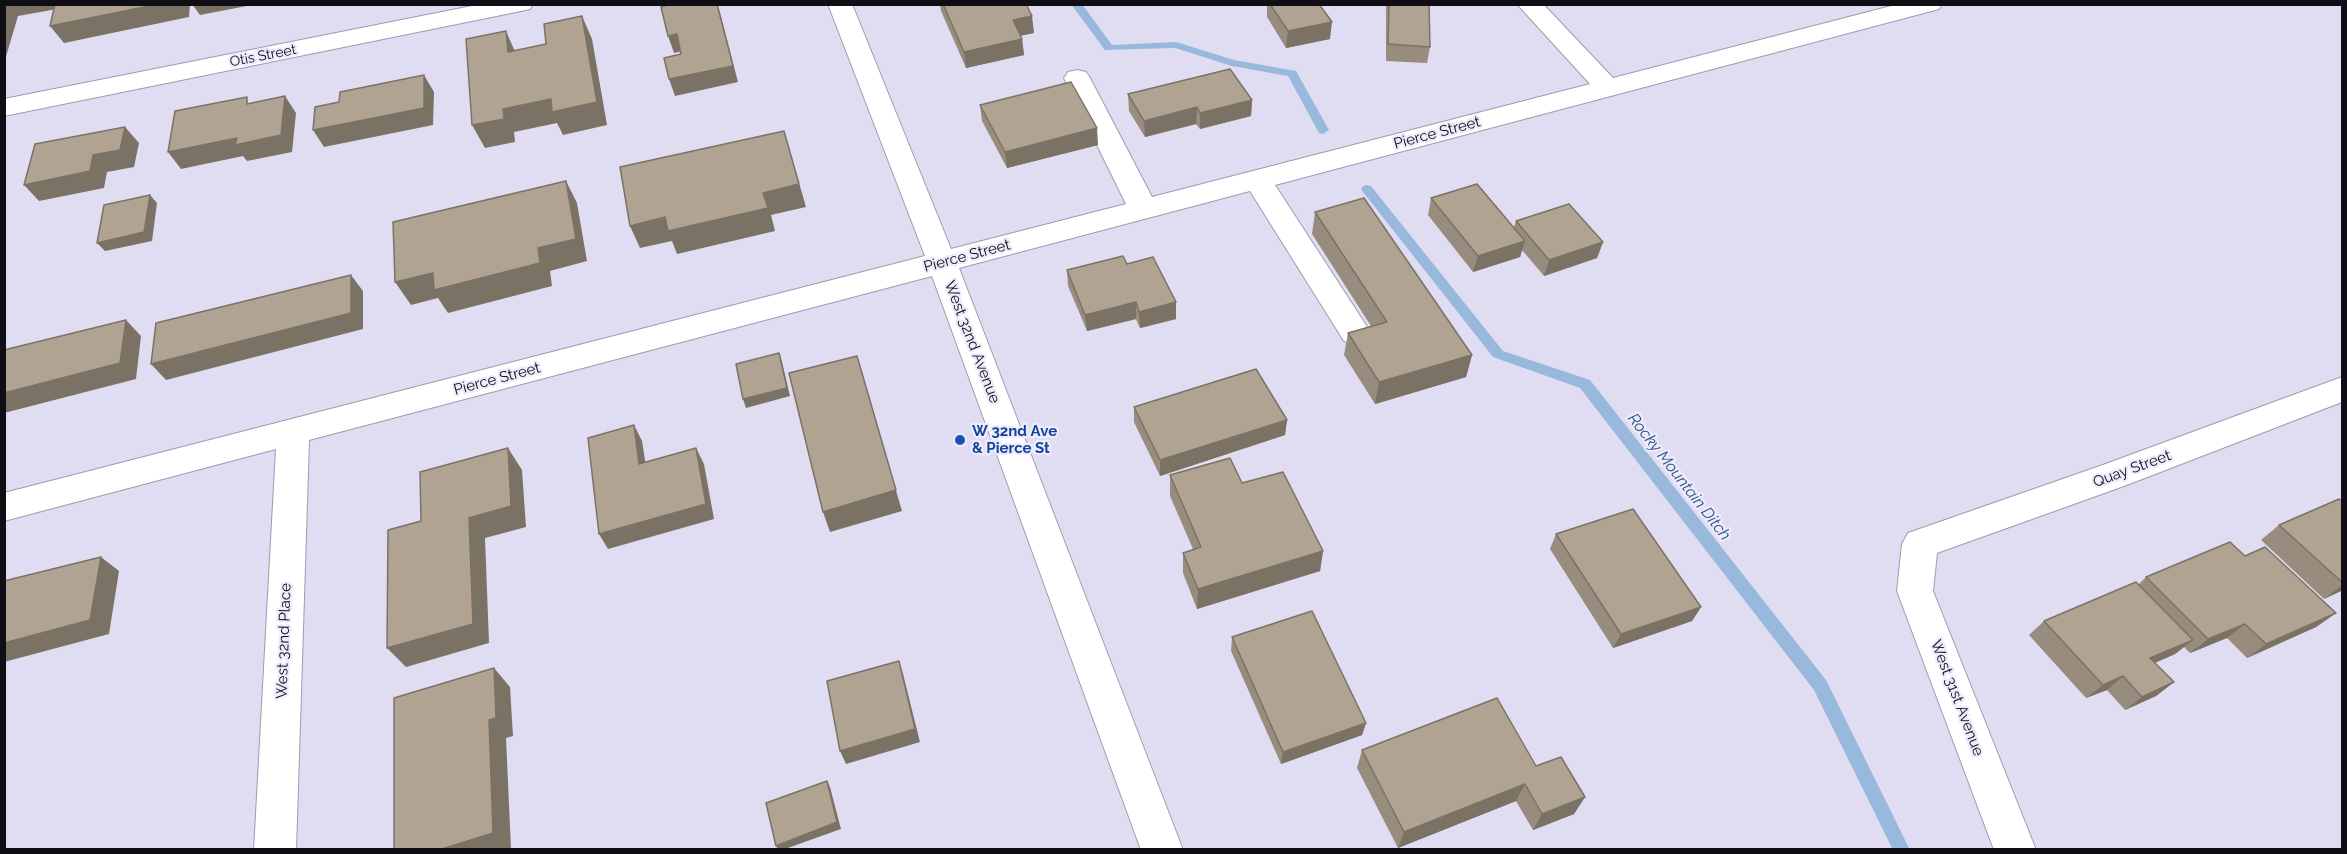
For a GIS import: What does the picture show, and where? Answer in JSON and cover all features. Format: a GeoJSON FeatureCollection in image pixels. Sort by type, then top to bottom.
{"type":"FeatureCollection","features":[{"type":"Feature","properties":{"kind":"street","name":"Otis Street"},"geometry":{"type":"LineString","coordinates":[[4,108],[521,4]]}},
{"type":"Feature","properties":{"kind":"street","name":"West 32nd Avenue"},"geometry":{"type":"LineString","coordinates":[[840,4],[942,262],[1162,849]]}},
{"type":"Feature","properties":{"kind":"street"},"geometry":{"type":"LineString","coordinates":[[1529,4],[1609,89]]}},
{"type":"Feature","properties":{"kind":"street","name":"Pierce Street"},"geometry":{"type":"LineString","coordinates":[[4,507],[1930,4]]}},
{"type":"Feature","properties":{"kind":"street"},"geometry":{"type":"LineString","coordinates":[[1077,78],[1144,210]]}},
{"type":"Feature","properties":{"kind":"street"},"geometry":{"type":"LineString","coordinates":[[1257,180],[1355,333]]}},
{"type":"Feature","properties":{"kind":"street","name":"Quay Street"},"geometry":{"type":"LineString","coordinates":[[1920,544],[2112,476],[2343,389]]}},
{"type":"Feature","properties":{"kind":"street","name":"West 32nd Place"},"geometry":{"type":"LineString","coordinates":[[275,849],[293,432]]}},
{"type":"Feature","properties":{"kind":"street","name":"West 31st Avenue"},"geometry":{"type":"LineString","coordinates":[[1920,544],[1915,591],[2015,849]]}},
{"type":"Feature","properties":{"kind":"building"},"geometry":{"type":"Polygon","coordinates":[[[55,4],[159,4],[50,26],[55,4]]]}},
{"type":"Feature","properties":{"kind":"building"},"geometry":{"type":"Polygon","coordinates":[[[672,4],[717,4],[733,66],[669,79],[664,58],[681,54],[677,34],[668,36],[661,7],[672,4]]]}},
{"type":"Feature","properties":{"kind":"building"},"geometry":{"type":"Polygon","coordinates":[[[943,4],[1026,4],[1032,16],[1013,20],[1022,39],[964,52],[943,4]]]}},
{"type":"Feature","properties":{"kind":"building"},"geometry":{"type":"Polygon","coordinates":[[[1270,4],[1319,4],[1332,22],[1288,31],[1270,4]]]}},
{"type":"Feature","properties":{"kind":"building"},"geometry":{"type":"Polygon","coordinates":[[[1389,4],[1429,4],[1430,47],[1388,44],[1389,4]]]}},
{"type":"Feature","properties":{"kind":"building"},"geometry":{"type":"Polygon","coordinates":[[[582,16],[597,102],[552,112],[551,99],[503,109],[504,119],[472,125],[466,39],[506,31],[508,52],[546,44],[544,24],[582,16]]]}},
{"type":"Feature","properties":{"kind":"building"},"geometry":{"type":"Polygon","coordinates":[[[1230,69],[1252,100],[1200,113],[1197,107],[1144,121],[1128,94],[1230,69]]]}},
{"type":"Feature","properties":{"kind":"building"},"geometry":{"type":"Polygon","coordinates":[[[424,75],[424,108],[313,130],[315,107],[339,102],[340,92],[424,75]]]}},
{"type":"Feature","properties":{"kind":"building"},"geometry":{"type":"Polygon","coordinates":[[[1071,82],[1097,128],[1005,152],[980,105],[1071,82]]]}},
{"type":"Feature","properties":{"kind":"building"},"geometry":{"type":"Polygon","coordinates":[[[285,96],[281,135],[235,145],[237,138],[168,152],[175,111],[247,97],[247,104],[285,96]]]}},
{"type":"Feature","properties":{"kind":"building"},"geometry":{"type":"Polygon","coordinates":[[[125,127],[120,150],[93,155],[90,171],[24,185],[35,144],[125,127]]]}},
{"type":"Feature","properties":{"kind":"building"},"geometry":{"type":"Polygon","coordinates":[[[784,131],[799,184],[763,193],[768,208],[668,231],[665,217],[630,226],[620,167],[784,131]]]}},
{"type":"Feature","properties":{"kind":"building"},"geometry":{"type":"Polygon","coordinates":[[[566,181],[576,239],[538,248],[540,263],[434,290],[433,273],[395,282],[393,222],[566,181]]]}},
{"type":"Feature","properties":{"kind":"building"},"geometry":{"type":"Polygon","coordinates":[[[1477,184],[1525,241],[1478,256],[1431,198],[1477,184]]]}},
{"type":"Feature","properties":{"kind":"building"},"geometry":{"type":"Polygon","coordinates":[[[150,195],[144,232],[97,243],[104,205],[150,195]]]}},
{"type":"Feature","properties":{"kind":"building"},"geometry":{"type":"Polygon","coordinates":[[[1364,198],[1472,355],[1379,382],[1348,333],[1387,322],[1315,212],[1364,198]]]}},
{"type":"Feature","properties":{"kind":"building"},"geometry":{"type":"Polygon","coordinates":[[[1569,204],[1603,242],[1549,260],[1516,221],[1569,204]]]}},
{"type":"Feature","properties":{"kind":"building"},"geometry":{"type":"Polygon","coordinates":[[[1123,256],[1127,264],[1153,257],[1176,302],[1139,312],[1136,302],[1085,315],[1067,270],[1123,256]]]}},
{"type":"Feature","properties":{"kind":"building"},"geometry":{"type":"Polygon","coordinates":[[[351,275],[351,313],[151,364],[156,323],[351,275]]]}},
{"type":"Feature","properties":{"kind":"building"},"geometry":{"type":"Polygon","coordinates":[[[126,320],[120,363],[4,393],[4,350],[126,320]]]}},
{"type":"Feature","properties":{"kind":"building"},"geometry":{"type":"Polygon","coordinates":[[[779,353],[787,388],[743,399],[736,364],[779,353]]]}},
{"type":"Feature","properties":{"kind":"building"},"geometry":{"type":"Polygon","coordinates":[[[857,356],[896,490],[823,512],[789,373],[857,356]]]}},
{"type":"Feature","properties":{"kind":"building"},"geometry":{"type":"Polygon","coordinates":[[[1256,369],[1287,420],[1160,460],[1134,407],[1256,369]]]}},
{"type":"Feature","properties":{"kind":"building"},"geometry":{"type":"Polygon","coordinates":[[[634,425],[639,464],[696,448],[706,504],[599,534],[588,438],[634,425]]]}},
{"type":"Feature","properties":{"kind":"building"},"geometry":{"type":"Polygon","coordinates":[[[508,448],[511,506],[469,518],[473,624],[387,648],[388,530],[421,521],[420,472],[508,448]]]}},
{"type":"Feature","properties":{"kind":"building"},"geometry":{"type":"Polygon","coordinates":[[[1230,458],[1242,483],[1283,472],[1323,551],[1198,589],[1183,553],[1201,547],[1170,475],[1230,458]]]}},
{"type":"Feature","properties":{"kind":"building"},"geometry":{"type":"Polygon","coordinates":[[[2339,499],[2343,502],[2343,583],[2279,525],[2339,499]]]}},
{"type":"Feature","properties":{"kind":"building"},"geometry":{"type":"Polygon","coordinates":[[[1633,509],[1701,607],[1621,634],[1556,534],[1633,509]]]}},
{"type":"Feature","properties":{"kind":"building"},"geometry":{"type":"Polygon","coordinates":[[[2230,542],[2245,556],[2265,547],[2336,613],[2266,644],[2245,624],[2208,639],[2146,577],[2230,542]]]}},
{"type":"Feature","properties":{"kind":"building"},"geometry":{"type":"Polygon","coordinates":[[[101,557],[90,620],[4,643],[4,581],[101,557]]]}},
{"type":"Feature","properties":{"kind":"building"},"geometry":{"type":"Polygon","coordinates":[[[2136,582],[2193,640],[2150,658],[2174,682],[2142,697],[2123,676],[2103,685],[2044,621],[2136,582]]]}},
{"type":"Feature","properties":{"kind":"building"},"geometry":{"type":"Polygon","coordinates":[[[1312,611],[1366,723],[1283,752],[1232,637],[1312,611]]]}},
{"type":"Feature","properties":{"kind":"building"},"geometry":{"type":"Polygon","coordinates":[[[899,661],[915,729],[840,751],[827,681],[899,661]]]}},
{"type":"Feature","properties":{"kind":"building"},"geometry":{"type":"Polygon","coordinates":[[[494,668],[496,718],[489,720],[493,833],[442,849],[394,849],[394,698],[494,668]]]}},
{"type":"Feature","properties":{"kind":"building"},"geometry":{"type":"Polygon","coordinates":[[[1497,698],[1536,766],[1561,757],[1585,797],[1542,814],[1525,784],[1404,832],[1362,750],[1497,698]]]}},
{"type":"Feature","properties":{"kind":"building"},"geometry":{"type":"Polygon","coordinates":[[[827,781],[837,822],[776,846],[766,803],[827,781]]]}},
{"type":"Feature","properties":{"kind":"waterway","name":"Rocky Mountain Ditch"},"geometry":{"type":"LineString","coordinates":[[1076,4],[1109,48],[1176,45],[1232,63],[1292,73],[1323,130]]}},
{"type":"Feature","properties":{"kind":"waterway","name":"Rocky Mountain Ditch"},"geometry":{"type":"LineString","coordinates":[[1367,189],[1498,354],[1585,384],[1820,685],[1902,850]]}},
{"type":"Feature","properties":{"kind":"place","name":"W 32nd Ave & Pierce St"},"geometry":{"type":"Point","coordinates":[960,440]}}]}
